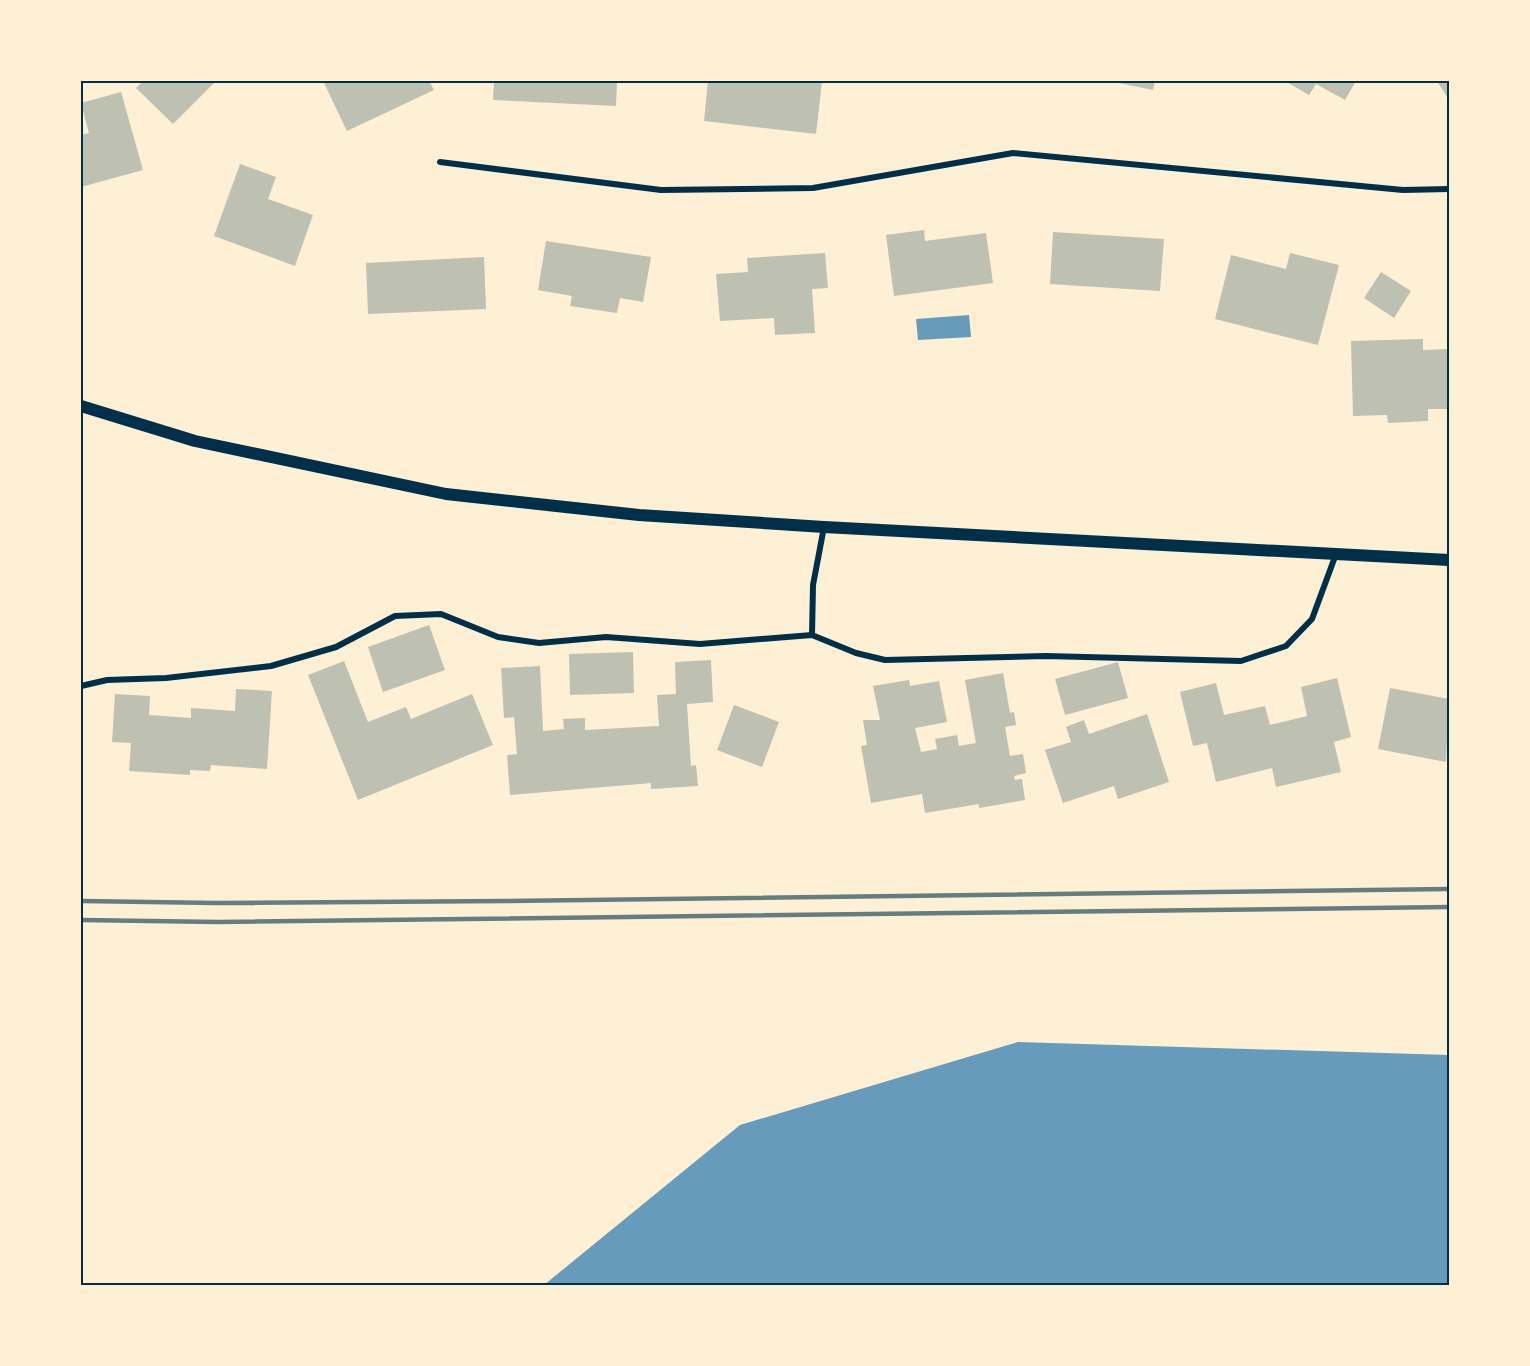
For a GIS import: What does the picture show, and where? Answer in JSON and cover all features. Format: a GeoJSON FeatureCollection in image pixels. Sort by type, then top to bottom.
{"type":"FeatureCollection","features":[{"type":"Feature","properties":{"kind":"main road"},"geometry":{"type":"LineString","coordinates":[[81,406],[195,441],[446,494],[639,515],[1449,560]]}},
{"type":"Feature","properties":{"kind":"street"},"geometry":{"type":"LineString","coordinates":[[440,162],[661,190],[813,188],[1012,153],[1403,190],[1449,189]]}},
{"type":"Feature","properties":{"kind":"street"},"geometry":{"type":"LineString","coordinates":[[812,635],[813,585],[824,527]]}},
{"type":"Feature","properties":{"kind":"street"},"geometry":{"type":"LineString","coordinates":[[81,686],[107,680],[166,678],[271,666],[336,647],[395,616],[441,614],[498,637],[539,643],[606,637],[700,644],[812,635],[856,653],[885,660],[1046,656],[1241,661],[1286,646],[1312,619],[1336,554]]}},
{"type":"Feature","properties":{"kind":"water"},"geometry":{"type":"Polygon","coordinates":[[[969,315],[971,337],[918,340],[916,319],[969,315]]]}},
{"type":"Feature","properties":{"kind":"water"},"geometry":{"type":"Polygon","coordinates":[[[1018,1042],[1449,1055],[1449,1285],[544,1285],[740,1125],[1018,1042]]]}},
{"type":"Feature","properties":{"kind":"building"},"geometry":{"type":"Polygon","coordinates":[[[143,81],[216,81],[173,124],[136,88],[143,81]]]}},
{"type":"Feature","properties":{"kind":"building"},"geometry":{"type":"Polygon","coordinates":[[[328,81],[429,81],[434,90],[347,131],[324,83],[328,81]]]}},
{"type":"Feature","properties":{"kind":"building"},"geometry":{"type":"Polygon","coordinates":[[[494,81],[617,81],[616,106],[493,100],[494,81]]]}},
{"type":"Feature","properties":{"kind":"building"},"geometry":{"type":"Polygon","coordinates":[[[708,81],[822,81],[816,134],[704,121],[708,81]]]}},
{"type":"Feature","properties":{"kind":"building"},"geometry":{"type":"Polygon","coordinates":[[[1109,81],[1155,81],[1153,90],[1109,81]]]}},
{"type":"Feature","properties":{"kind":"building"},"geometry":{"type":"Polygon","coordinates":[[[1285,81],[1356,81],[1345,100],[1316,84],[1309,95],[1285,81]]]}},
{"type":"Feature","properties":{"kind":"building"},"geometry":{"type":"Polygon","coordinates":[[[1437,81],[1449,81],[1449,100],[1437,81]]]}},
{"type":"Feature","properties":{"kind":"building"},"geometry":{"type":"Polygon","coordinates":[[[121,92],[143,170],[81,187],[81,135],[89,133],[81,103],[121,92]]]}},
{"type":"Feature","properties":{"kind":"building"},"geometry":{"type":"Polygon","coordinates":[[[240,164],[276,177],[268,199],[313,215],[295,266],[214,236],[240,164]]]}},
{"type":"Feature","properties":{"kind":"building"},"geometry":{"type":"Polygon","coordinates":[[[924,230],[925,241],[986,233],[993,283],[894,296],[886,235],[924,230]]]}},
{"type":"Feature","properties":{"kind":"building"},"geometry":{"type":"Polygon","coordinates":[[[1053,232],[1164,239],[1160,291],[1050,284],[1053,232]]]}},
{"type":"Feature","properties":{"kind":"building"},"geometry":{"type":"Polygon","coordinates":[[[546,241],[651,257],[643,302],[620,298],[617,313],[570,306],[572,296],[538,290],[546,241]]]}},
{"type":"Feature","properties":{"kind":"building"},"geometry":{"type":"Polygon","coordinates":[[[825,253],[828,288],[812,289],[815,333],[775,335],[774,318],[720,321],[716,274],[748,272],[747,258],[825,253]]]}},
{"type":"Feature","properties":{"kind":"building"},"geometry":{"type":"Polygon","coordinates":[[[1290,253],[1339,265],[1318,345],[1215,319],[1231,255],[1286,269],[1290,253]]]}},
{"type":"Feature","properties":{"kind":"building"},"geometry":{"type":"Polygon","coordinates":[[[484,257],[486,309],[368,314],[366,263],[484,257]]]}},
{"type":"Feature","properties":{"kind":"building"},"geometry":{"type":"Polygon","coordinates":[[[1381,272],[1411,291],[1394,318],[1364,298],[1381,272]]]}},
{"type":"Feature","properties":{"kind":"building"},"geometry":{"type":"Polygon","coordinates":[[[1423,339],[1423,350],[1449,349],[1449,409],[1428,409],[1428,421],[1388,423],[1387,415],[1353,416],[1351,341],[1423,339]]]}},
{"type":"Feature","properties":{"kind":"building"},"geometry":{"type":"Polygon","coordinates":[[[429,625],[445,670],[383,692],[368,647],[429,625]]]}},
{"type":"Feature","properties":{"kind":"building"},"geometry":{"type":"Polygon","coordinates":[[[633,652],[634,693],[570,695],[569,654],[633,652]]]}},
{"type":"Feature","properties":{"kind":"building"},"geometry":{"type":"Polygon","coordinates":[[[711,660],[713,702],[687,704],[691,766],[696,765],[698,786],[651,789],[651,783],[510,795],[507,755],[517,754],[514,717],[504,718],[501,668],[540,666],[543,731],[564,729],[563,719],[585,718],[585,730],[659,726],[657,695],[676,694],[675,662],[711,660]]]}},
{"type":"Feature","properties":{"kind":"building"},"geometry":{"type":"Polygon","coordinates":[[[344,661],[368,722],[406,707],[411,719],[472,694],[493,745],[358,800],[308,675],[344,661]]]}},
{"type":"Feature","properties":{"kind":"building"},"geometry":{"type":"Polygon","coordinates":[[[1118,662],[1128,698],[1065,715],[1055,679],[1118,662]]]}},
{"type":"Feature","properties":{"kind":"building"},"geometry":{"type":"Polygon","coordinates":[[[1003,673],[1010,713],[1014,712],[1016,725],[1005,727],[1010,756],[1023,754],[1026,773],[1014,776],[1015,780],[1022,779],[1025,800],[979,808],[979,804],[925,813],[922,794],[871,803],[861,746],[867,745],[863,720],[880,720],[873,686],[909,680],[910,686],[939,681],[947,722],[915,728],[921,752],[937,749],[935,739],[957,735],[959,746],[976,743],[965,680],[1003,673]]]}},
{"type":"Feature","properties":{"kind":"building"},"geometry":{"type":"Polygon","coordinates":[[[1337,678],[1351,737],[1334,742],[1341,772],[1276,787],[1272,768],[1216,782],[1207,743],[1193,746],[1180,692],[1216,683],[1224,715],[1265,706],[1270,725],[1307,716],[1301,687],[1337,678]]]}},
{"type":"Feature","properties":{"kind":"building"},"geometry":{"type":"Polygon","coordinates":[[[1390,688],[1449,699],[1446,762],[1378,749],[1390,688]]]}},
{"type":"Feature","properties":{"kind":"building"},"geometry":{"type":"Polygon","coordinates":[[[236,689],[272,691],[267,769],[211,765],[210,771],[190,770],[190,775],[129,771],[131,743],[112,742],[115,694],[150,696],[149,715],[191,718],[191,708],[235,711],[236,689]]]}},
{"type":"Feature","properties":{"kind":"building"},"geometry":{"type":"Polygon","coordinates":[[[734,705],[779,722],[762,767],[717,750],[734,705]]]}},
{"type":"Feature","properties":{"kind":"building"},"geometry":{"type":"Polygon","coordinates":[[[1147,714],[1169,782],[1118,799],[1114,786],[1063,803],[1045,750],[1071,742],[1066,727],[1084,720],[1089,734],[1147,714]]]}},
{"type":"Feature","properties":{"kind":"railway"},"geometry":{"type":"LineString","coordinates":[[81,901],[217,903],[505,901],[1449,889]]}},
{"type":"Feature","properties":{"kind":"railway"},"geometry":{"type":"LineString","coordinates":[[81,920],[218,922],[1449,907]]}}]}
